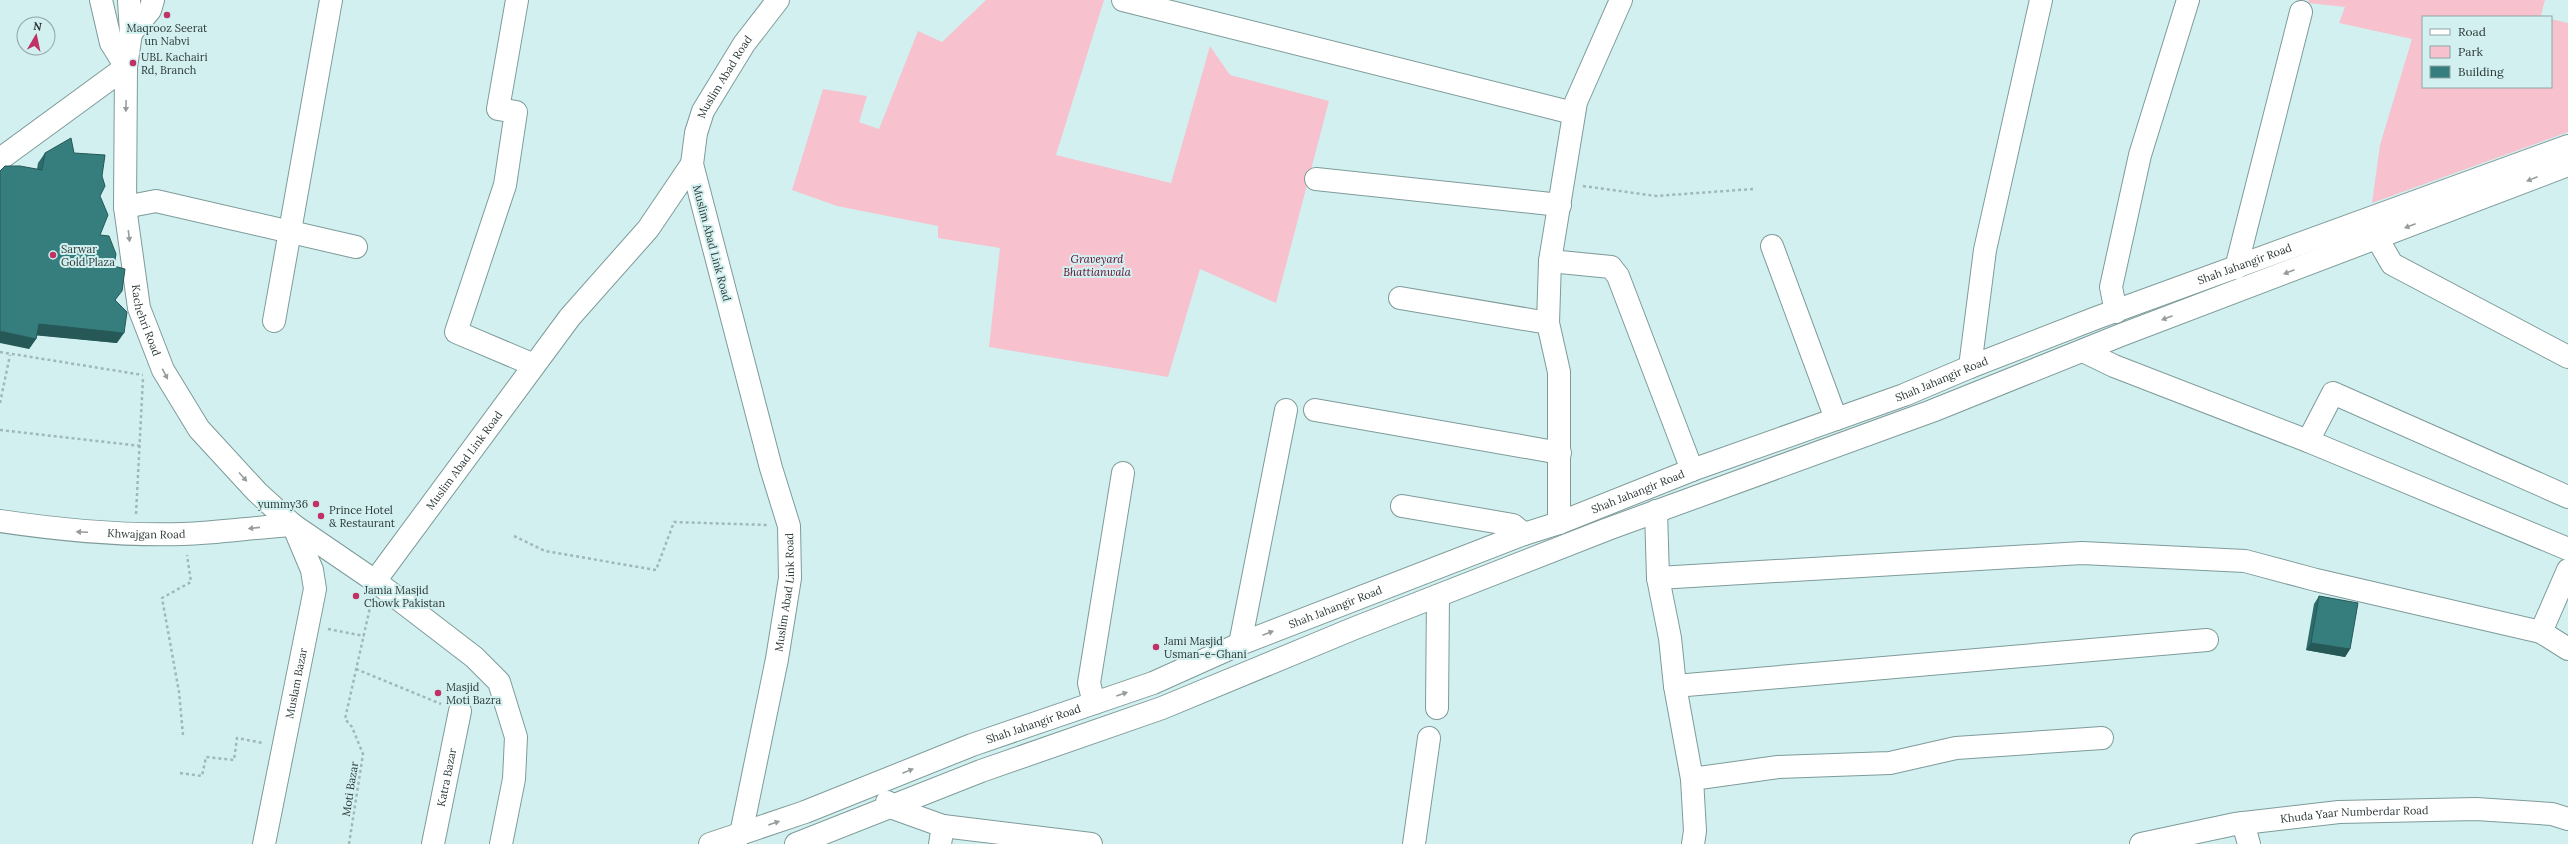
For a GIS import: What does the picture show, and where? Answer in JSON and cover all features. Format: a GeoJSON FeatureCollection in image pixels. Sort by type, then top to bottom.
{"type":"FeatureCollection","features":[{"type":"Feature","properties":{"kind":"street"},"geometry":{"type":"LineString","coordinates":[[0,159],[126,67],[111,43],[101,0]]}},
{"type":"Feature","properties":{"kind":"street"},"geometry":{"type":"LineString","coordinates":[[129,0],[128,7],[131,33]]}},
{"type":"Feature","properties":{"kind":"street"},"geometry":{"type":"LineString","coordinates":[[131,33],[150,10],[153,0]]}},
{"type":"Feature","properties":{"kind":"street"},"geometry":{"type":"LineString","coordinates":[[274,321],[331,0]]}},
{"type":"Feature","properties":{"kind":"street"},"geometry":{"type":"LineString","coordinates":[[517,0],[498,109],[516,112],[505,185],[456,332],[534,365]]}},
{"type":"Feature","properties":{"kind":"street","name":"Muslim Abad Road"},"geometry":{"type":"LineString","coordinates":[[692,164],[696,133],[703,111],[744,44],[778,0]]}},
{"type":"Feature","properties":{"kind":"street"},"geometry":{"type":"LineString","coordinates":[[1122,0],[1574,113]]}},
{"type":"Feature","properties":{"kind":"street"},"geometry":{"type":"LineString","coordinates":[[1559,523],[1559,372],[1548,323],[1550,261],[1576,102],[1621,0]]}},
{"type":"Feature","properties":{"kind":"street"},"geometry":{"type":"LineString","coordinates":[[1970,367],[1985,250],[2041,0]]}},
{"type":"Feature","properties":{"kind":"street"},"geometry":{"type":"LineString","coordinates":[[2116,312],[2112,287],[2140,156],[2188,0]]}},
{"type":"Feature","properties":{"kind":"street"},"geometry":{"type":"LineString","coordinates":[[2236,268],[2301,12]]}},
{"type":"Feature","properties":{"kind":"street","name":"Kachehri Road"},"geometry":{"type":"LineString","coordinates":[[131,33],[126,67],[125,207],[139,308],[151,344],[175,394],[199,429],[257,492],[292,525]]}},
{"type":"Feature","properties":{"kind":"street","name":"Shah Jahangir Road"},"geometry":{"type":"LineString","coordinates":[[710,844],[805,812],[972,745],[1153,683],[1240,644],[1524,534],[1559,523],[1692,470],[1904,395],[1970,367],[2116,312],[2568,146]]}},
{"type":"Feature","properties":{"kind":"street","name":"Muslim Abad Link Road"},"geometry":{"type":"LineString","coordinates":[[375,581],[570,317],[648,229],[692,164]]}},
{"type":"Feature","properties":{"kind":"street","name":"Muslim Abad Link Road"},"geometry":{"type":"LineString","coordinates":[[692,164],[771,468],[789,526],[790,578],[777,659],[741,834]]}},
{"type":"Feature","properties":{"kind":"street","name":"Shah Jahangir Road"},"geometry":{"type":"LineString","coordinates":[[796,844],[981,771],[1162,708],[1438,596],[1656,511],[1932,411],[2083,351],[2568,164]]}},
{"type":"Feature","properties":{"kind":"street"},"geometry":{"type":"LineString","coordinates":[[1316,179],[1561,194]]}},
{"type":"Feature","properties":{"kind":"street"},"geometry":{"type":"LineString","coordinates":[[125,207],[156,201],[356,247]]}},
{"type":"Feature","properties":{"kind":"street"},"geometry":{"type":"LineString","coordinates":[[2377,238],[2392,264],[2567,355]]}},
{"type":"Feature","properties":{"kind":"street"},"geometry":{"type":"LineString","coordinates":[[1772,246],[1836,419]]}},
{"type":"Feature","properties":{"kind":"street"},"geometry":{"type":"LineString","coordinates":[[1550,261],[1611,267],[1618,276],[1692,470]]}},
{"type":"Feature","properties":{"kind":"street"},"geometry":{"type":"LineString","coordinates":[[1400,298],[1548,323]]}},
{"type":"Feature","properties":{"kind":"street"},"geometry":{"type":"LineString","coordinates":[[2083,351],[2114,366],[2308,441],[2568,549]]}},
{"type":"Feature","properties":{"kind":"street"},"geometry":{"type":"LineString","coordinates":[[2308,441],[2333,392],[2568,497]]}},
{"type":"Feature","properties":{"kind":"street"},"geometry":{"type":"LineString","coordinates":[[1240,644],[1286,410]]}},
{"type":"Feature","properties":{"kind":"street"},"geometry":{"type":"LineString","coordinates":[[1314,410],[1560,453]]}},
{"type":"Feature","properties":{"kind":"street"},"geometry":{"type":"LineString","coordinates":[[1094,703],[1089,684],[1123,473]]}},
{"type":"Feature","properties":{"kind":"street"},"geometry":{"type":"LineString","coordinates":[[1402,506],[1513,525],[1524,534]]}},
{"type":"Feature","properties":{"kind":"street"},"geometry":{"type":"LineString","coordinates":[[1656,511],[1658,578],[1670,638],[1675,686],[1692,779],[1695,831],[1693,844]]}},
{"type":"Feature","properties":{"kind":"street","name":"Khwajgan Road"},"geometry":{"type":"LineString","coordinates":[[0,521],[73,531],[135,535],[185,534],[292,525]]}},
{"type":"Feature","properties":{"kind":"street"},"geometry":{"type":"LineString","coordinates":[[292,525],[375,581],[474,657],[499,682],[516,737],[514,779],[501,844]]}},
{"type":"Feature","properties":{"kind":"street","name":"Muslam Bazar"},"geometry":{"type":"LineString","coordinates":[[264,844],[315,589],[312,570],[292,525]]}},
{"type":"Feature","properties":{"kind":"street"},"geometry":{"type":"LineString","coordinates":[[1658,578],[2082,553],[2245,561],[2316,580],[2541,632],[2568,649]]}},
{"type":"Feature","properties":{"kind":"street"},"geometry":{"type":"LineString","coordinates":[[2541,632],[2568,570]]}},
{"type":"Feature","properties":{"kind":"street"},"geometry":{"type":"LineString","coordinates":[[1437,708],[1438,596]]}},
{"type":"Feature","properties":{"kind":"street"},"geometry":{"type":"LineString","coordinates":[[1675,686],[2208,640]]}},
{"type":"Feature","properties":{"kind":"street","name":"Katra Bazar"},"geometry":{"type":"LineString","coordinates":[[433,844],[460,711]]}},
{"type":"Feature","properties":{"kind":"street"},"geometry":{"type":"LineString","coordinates":[[1414,844],[1429,738]]}},
{"type":"Feature","properties":{"kind":"street"},"geometry":{"type":"LineString","coordinates":[[1692,779],[1778,767],[1890,763],[1956,748],[2102,738]]}},
{"type":"Feature","properties":{"kind":"street"},"geometry":{"type":"LineString","coordinates":[[877,783],[890,807],[942,835],[1091,844]]}},
{"type":"Feature","properties":{"kind":"street","name":"Khuda Yaar Numberdar Road"},"geometry":{"type":"LineString","coordinates":[[2141,844],[2243,823],[2339,812],[2476,809],[2552,814],[2568,819]]}},
{"type":"Feature","properties":{"kind":"street"},"geometry":{"type":"LineString","coordinates":[[2243,823],[2250,844]]}},
{"type":"Feature","properties":{"kind":"path"},"geometry":{"type":"LineString","coordinates":[[1561,194],[1656,196],[1753,189]]}},
{"type":"Feature","properties":{"kind":"path"},"geometry":{"type":"LineString","coordinates":[[135,535],[144,376],[151,344]]}},
{"type":"Feature","properties":{"kind":"path"},"geometry":{"type":"LineString","coordinates":[[0,352],[10,355],[144,376]]}},
{"type":"Feature","properties":{"kind":"path"},"geometry":{"type":"LineString","coordinates":[[0,403],[10,355]]}},
{"type":"Feature","properties":{"kind":"path"},"geometry":{"type":"LineString","coordinates":[[0,430],[141,446]]}},
{"type":"Feature","properties":{"kind":"path"},"geometry":{"type":"LineString","coordinates":[[514,536],[545,551],[656,570],[674,522],[789,526]]}},
{"type":"Feature","properties":{"kind":"path"},"geometry":{"type":"LineString","coordinates":[[183,735],[180,698],[162,598],[191,582],[185,534]]}},
{"type":"Feature","properties":{"kind":"path","name":"Moti Bazar"},"geometry":{"type":"LineString","coordinates":[[349,844],[363,754],[352,727],[345,719],[375,581]]}},
{"type":"Feature","properties":{"kind":"path"},"geometry":{"type":"LineString","coordinates":[[308,626],[364,636]]}},
{"type":"Feature","properties":{"kind":"path"},"geometry":{"type":"LineString","coordinates":[[356,670],[460,711]]}},
{"type":"Feature","properties":{"kind":"path"},"geometry":{"type":"LineString","coordinates":[[180,773],[202,776],[206,757],[234,760],[237,738],[284,747]]}},
{"type":"Feature","properties":{"kind":"green space","name":"Graveyard Bhattianwala"},"geometry":{"type":"Polygon","coordinates":[[[986,0],[1104,0],[1056,155],[1171,183],[1210,46],[1230,75],[1329,101],[1276,303],[1200,269],[1168,377],[989,347],[1000,248],[938,238],[938,226],[837,206],[792,190],[823,89],[867,96],[859,122],[879,129],[918,31],[942,42],[986,0]]]}},
{"type":"Feature","properties":{"kind":"green space"},"geometry":{"type":"Polygon","coordinates":[[[2309,0],[2545,0],[2541,15],[2543,16],[2422,16],[2422,88],[2552,88],[2552,19],[2568,23],[2568,132],[2372,203],[2380,145],[2412,39],[2339,23],[2345,7],[2308,3],[2309,0]]]}},
{"type":"Feature","properties":{"kind":"building","name":"Sarwar Gold Plaza"},"geometry":{"type":"Polygon","coordinates":[[[71,138],[74,153],[105,155],[102,176],[105,186],[100,196],[108,215],[100,235],[109,236],[116,254],[114,266],[125,269],[122,291],[115,300],[127,312],[124,333],[39,324],[36,339],[0,331],[0,171],[5,166],[20,166],[42,170],[45,153],[71,138]]]}},
{"type":"Feature","properties":{"kind":"building"},"geometry":{"type":"Polygon","coordinates":[[[2319,596],[2358,603],[2350,649],[2311,643],[2319,596]]]}},
{"type":"Feature","properties":{"kind":"place","name":"Maqrooz Seerat un Nabvi"},"geometry":{"type":"Point","coordinates":[167,15]}},
{"type":"Feature","properties":{"kind":"place","name":"UBL Kachairi Rd, Branch"},"geometry":{"type":"Point","coordinates":[133,63]}},
{"type":"Feature","properties":{"kind":"place","name":"Sarwar Gold Plaza"},"geometry":{"type":"Point","coordinates":[53,255]}},
{"type":"Feature","properties":{"kind":"place","name":"yummy36"},"geometry":{"type":"Point","coordinates":[316,504]}},
{"type":"Feature","properties":{"kind":"place","name":"Prince Hotel & Restaurant"},"geometry":{"type":"Point","coordinates":[321,516]}},
{"type":"Feature","properties":{"kind":"place","name":"Jamia Masjid Chowk Pakistan"},"geometry":{"type":"Point","coordinates":[356,596]}},
{"type":"Feature","properties":{"kind":"place","name":"Jami Masjid Usman-e-Ghani"},"geometry":{"type":"Point","coordinates":[1156,647]}},
{"type":"Feature","properties":{"kind":"place","name":"Masjid Moti Bazra"},"geometry":{"type":"Point","coordinates":[438,693]}}]}
